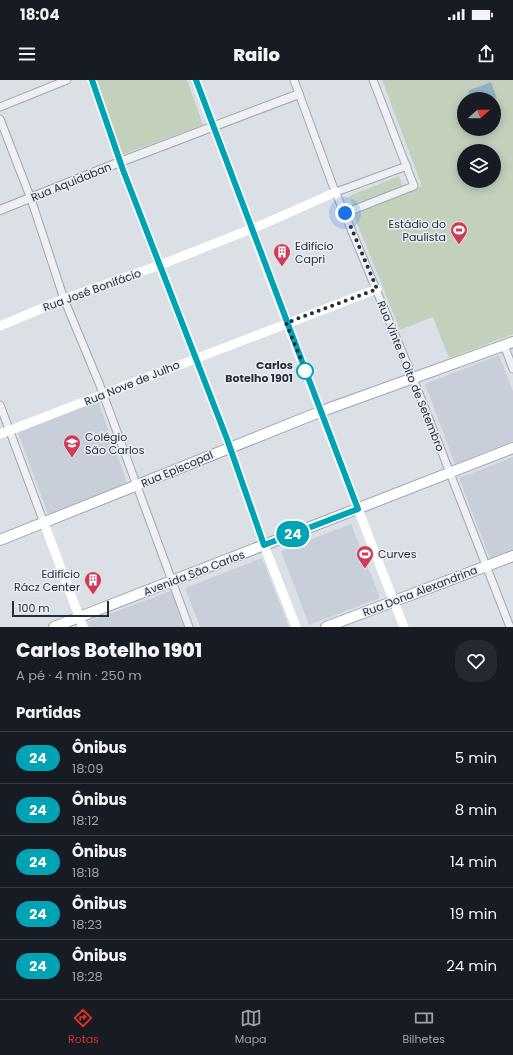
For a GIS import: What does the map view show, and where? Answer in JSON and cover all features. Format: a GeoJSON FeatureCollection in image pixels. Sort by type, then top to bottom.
{"type":"FeatureCollection","features":[{"type":"Feature","properties":{"kind":"main road"},"geometry":{"type":"LineString","coordinates":[[92,80],[120,162],[196,357],[230,447],[264,545],[296,627]]}},
{"type":"Feature","properties":{"kind":"main road"},"geometry":{"type":"LineString","coordinates":[[196,80],[286,323],[322,411],[404,627]]}},
{"type":"Feature","properties":{"kind":"main road","name":"Rua José Bonifácio"},"geometry":{"type":"LineString","coordinates":[[0,326],[64,299],[160,265],[251,229],[336,192]]}},
{"type":"Feature","properties":{"kind":"main road","name":"Rua Nove de Julho"},"geometry":{"type":"LineString","coordinates":[[0,434],[196,357],[377,289]]}},
{"type":"Feature","properties":{"kind":"main road","name":"Rua Episcopal"},"geometry":{"type":"LineString","coordinates":[[0,540],[322,411],[508,343]]}},
{"type":"Feature","properties":{"kind":"main road","name":"Avenida São Carlos"},"geometry":{"type":"LineString","coordinates":[[54,627],[81,622],[173,581],[513,448]]}},
{"type":"Feature","properties":{"kind":"main road"},"geometry":{"type":"LineString","coordinates":[[44,523],[81,622]]}},
{"type":"Feature","properties":{"kind":"main road","name":"Rua Dona Alexandrina"},"geometry":{"type":"LineString","coordinates":[[326,627],[513,556]]}},
{"type":"Feature","properties":{"kind":"street"},"geometry":{"type":"LineString","coordinates":[[0,107],[67,80]]}},
{"type":"Feature","properties":{"kind":"street","name":"Rua Vinte e Oito de Setembro"},"geometry":{"type":"LineString","coordinates":[[294,80],[336,192],[413,378],[510,627]]}},
{"type":"Feature","properties":{"kind":"street"},"geometry":{"type":"LineString","coordinates":[[345,213],[414,186],[373,80]]}},
{"type":"Feature","properties":{"kind":"street","name":"Rua Aquidaban"},"geometry":{"type":"LineString","coordinates":[[0,210],[120,162],[299,94]]}},
{"type":"Feature","properties":{"kind":"street"},"geometry":{"type":"LineString","coordinates":[[0,119],[30,199],[64,299],[103,394],[189,627]]}},
{"type":"Feature","properties":{"kind":"street","name":"Rua José Bonifácio"},"geometry":{"type":"LineString","coordinates":[[336,192],[407,166]]}},
{"type":"Feature","properties":{"kind":"street"},"geometry":{"type":"LineString","coordinates":[[508,343],[513,370]]}},
{"type":"Feature","properties":{"kind":"street"},"geometry":{"type":"LineString","coordinates":[[0,405],[44,523]]}},
{"type":"Feature","properties":{"kind":"shaded area"},"geometry":{"type":"Polygon","coordinates":[[[499,355],[513,391],[513,441],[455,464],[425,384],[499,355]]]}},
{"type":"Feature","properties":{"kind":"shaded area","name":"Colégio São Carlos"},"geometry":{"type":"Polygon","coordinates":[[[98,401],[127,483],[48,514],[18,433],[98,401]]]}},
{"type":"Feature","properties":{"kind":"shaded area"},"geometry":{"type":"Polygon","coordinates":[[[513,457],[513,550],[490,559],[459,478],[513,457]]]}},
{"type":"Feature","properties":{"kind":"shaded area"},"geometry":{"type":"Polygon","coordinates":[[[351,524],[380,598],[309,625],[281,551],[351,524]]]}},
{"type":"Feature","properties":{"kind":"shaded area"},"geometry":{"type":"Polygon","coordinates":[[[262,558],[289,627],[200,627],[185,588],[262,558]]]}},
{"type":"Feature","properties":{"kind":"shaded area"},"geometry":{"type":"Polygon","coordinates":[[[171,591],[184,627],[89,627],[87,622],[171,591]]]}},
{"type":"Feature","properties":{"kind":"green space"},"geometry":{"type":"Polygon","coordinates":[[[94,80],[187,80],[203,125],[124,154],[119,152],[94,80]]]}},
{"type":"Feature","properties":{"kind":"green space"},"geometry":{"type":"Polygon","coordinates":[[[382,80],[513,80],[513,334],[449,358],[433,317],[400,330],[353,213],[422,186],[382,80]]]}},
{"type":"Feature","properties":{"kind":"green space"},"geometry":{"type":"Polygon","coordinates":[[[399,176],[403,187],[353,206],[349,196],[399,176]]]}},
{"type":"Feature","properties":{"kind":"water"},"geometry":{"type":"Polygon","coordinates":[[[491,82],[495,92],[468,92],[491,82]]]}},
{"type":"Feature","properties":{"kind":"bus line","name":"24"},"geometry":{"type":"LineString","coordinates":[[92,80],[123,170],[227,439],[264,545],[358,509],[322,411],[286,323],[196,80]]}},
{"type":"Feature","properties":{"kind":"place","name":"Estádio do Paulista"},"geometry":{"type":"Point","coordinates":[459,245]}},
{"type":"Feature","properties":{"kind":"place","name":"Edifício Capri"},"geometry":{"type":"Point","coordinates":[282,267]}},
{"type":"Feature","properties":{"kind":"place","name":"Carlos Botelho 1901"},"geometry":{"type":"Point","coordinates":[305,371]}},
{"type":"Feature","properties":{"kind":"place","name":"Colégio São Carlos"},"geometry":{"type":"Point","coordinates":[72,458]}},
{"type":"Feature","properties":{"kind":"place","name":"Curves"},"geometry":{"type":"Point","coordinates":[365,569]}},
{"type":"Feature","properties":{"kind":"place","name":"Edifício Rácz Center"},"geometry":{"type":"Point","coordinates":[93,595]}},
{"type":"Feature","properties":{"kind":"route"},"geometry":{"type":"LineString","coordinates":[[305,371],[307,374],[286,323],[377,289],[345,213]]}}]}
